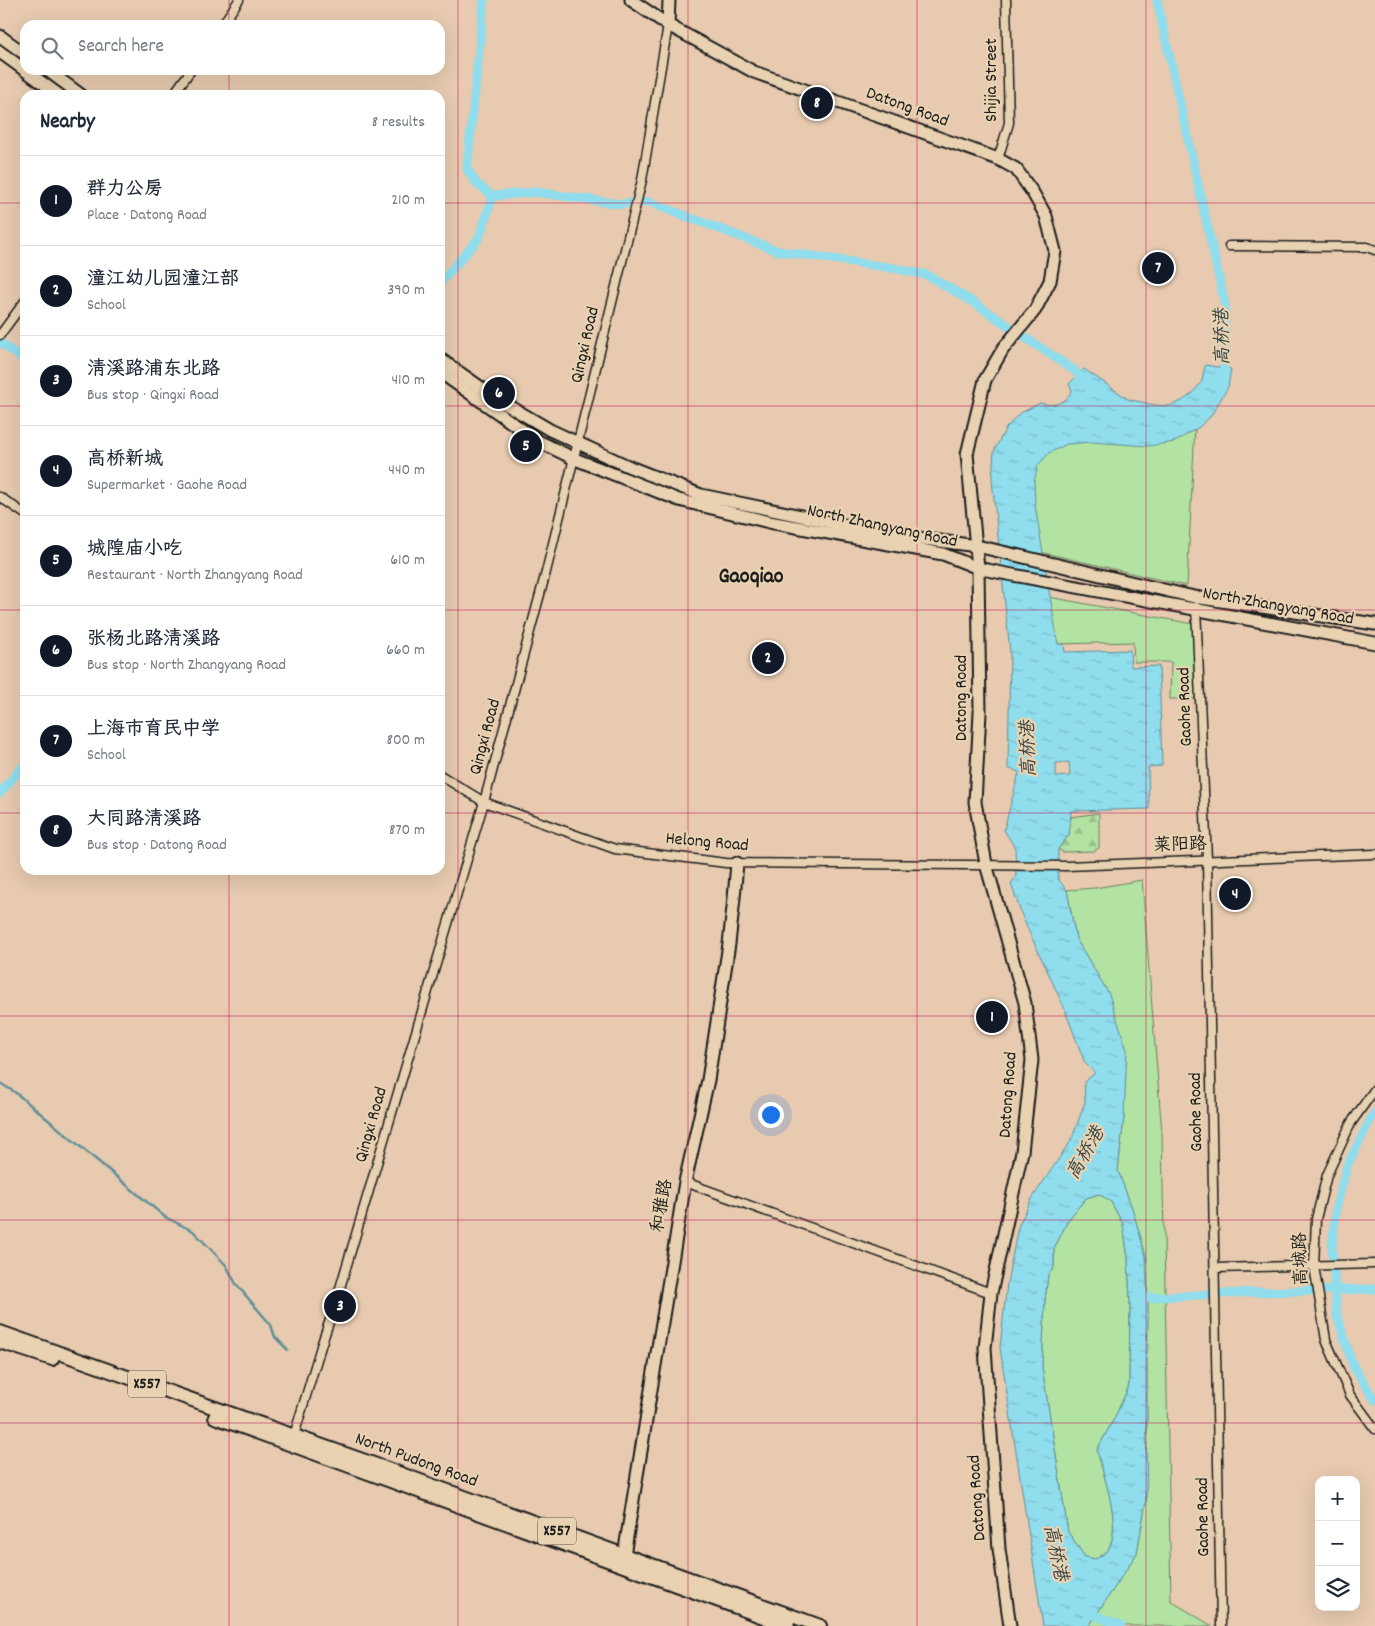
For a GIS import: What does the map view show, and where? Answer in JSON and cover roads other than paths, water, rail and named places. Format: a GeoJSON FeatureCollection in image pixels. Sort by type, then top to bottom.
{"type":"FeatureCollection","features":[{"type":"Feature","properties":{"kind":"main road","name":"North Pudong Road"},"geometry":{"type":"LineString","coordinates":[[0,1332],[788,1626]]}},
{"type":"Feature","properties":{"kind":"main road","name":"North Pudong Road"},"geometry":{"type":"LineString","coordinates":[[0,1342],[624,1555],[820,1626]]}},
{"type":"Feature","properties":{"kind":"street"},"geometry":{"type":"LineString","coordinates":[[225,20],[239,0]]}},
{"type":"Feature","properties":{"kind":"street","name":"Datong Road"},"geometry":{"type":"LineString","coordinates":[[631,0],[668,25],[754,72],[998,159],[1016,169],[1046,216],[1055,251],[1050,281],[1035,310],[1003,349],[985,380],[967,454],[978,568],[980,713],[975,802],[992,864],[1025,1003],[1032,1060],[1022,1152],[991,1293],[985,1348],[999,1549],[1010,1626]]}},
{"type":"Feature","properties":{"kind":"street"},"geometry":{"type":"LineString","coordinates":[[668,25],[669,0]]}},
{"type":"Feature","properties":{"kind":"street","name":"Shijia Street"},"geometry":{"type":"LineString","coordinates":[[998,159],[1009,123],[1006,0]]}},
{"type":"Feature","properties":{"kind":"street","name":"Qingxi Road"},"geometry":{"type":"LineString","coordinates":[[293,1441],[484,802],[546,572],[642,180],[668,25]]}},
{"type":"Feature","properties":{"kind":"street"},"geometry":{"type":"LineString","coordinates":[[0,36],[20,50]]}},
{"type":"Feature","properties":{"kind":"street"},"geometry":{"type":"LineString","coordinates":[[0,52],[20,67]]}},
{"type":"Feature","properties":{"kind":"street"},"geometry":{"type":"LineString","coordinates":[[32,75],[52,90]]}},
{"type":"Feature","properties":{"kind":"street"},"geometry":{"type":"LineString","coordinates":[[54,75],[75,90]]}},
{"type":"Feature","properties":{"kind":"street"},"geometry":{"type":"LineString","coordinates":[[177,90],[188,75]]}},
{"type":"Feature","properties":{"kind":"street"},"geometry":{"type":"LineString","coordinates":[[1229,246],[1367,247],[1375,250]]}},
{"type":"Feature","properties":{"kind":"street"},"geometry":{"type":"LineString","coordinates":[[0,335],[20,308]]}},
{"type":"Feature","properties":{"kind":"street","name":"North Zhangyang Road"},"geometry":{"type":"LineString","coordinates":[[445,363],[497,399],[550,430],[630,467],[701,494],[887,534],[977,546],[1047,564],[1194,597],[1375,624]]}},
{"type":"Feature","properties":{"kind":"street","name":"North Zhangyang Road"},"geometry":{"type":"LineString","coordinates":[[445,376],[538,441],[575,459],[679,500],[769,522],[944,554],[978,568],[997,572],[1375,643]]}},
{"type":"Feature","properties":{"kind":"street"},"geometry":{"type":"LineString","coordinates":[[0,497],[20,511]]}},
{"type":"Feature","properties":{"kind":"street","name":"Gaohe Road"},"geometry":{"type":"LineString","coordinates":[[1194,597],[1197,610],[1207,860],[1221,1626]]}},
{"type":"Feature","properties":{"kind":"street","name":"Helong Road"},"geometry":{"type":"LineString","coordinates":[[445,778],[484,802],[615,849],[737,863],[992,864]]}},
{"type":"Feature","properties":{"kind":"street","name":"莱阳路"},"geometry":{"type":"LineString","coordinates":[[992,864],[1067,866],[1375,854]]}},
{"type":"Feature","properties":{"kind":"street","name":"和雅路"},"geometry":{"type":"LineString","coordinates":[[624,1555],[684,1182],[708,1080],[730,935],[737,863]]}},
{"type":"Feature","properties":{"kind":"street","name":"高城路"},"geometry":{"type":"LineString","coordinates":[[1375,1089],[1350,1123],[1327,1174],[1316,1219],[1314,1266],[1326,1340],[1350,1395],[1375,1429]]}},
{"type":"Feature","properties":{"kind":"street"},"geometry":{"type":"LineString","coordinates":[[684,1182],[991,1293]]}},
{"type":"Feature","properties":{"kind":"street"},"geometry":{"type":"LineString","coordinates":[[1215,1268],[1375,1264]]}},
{"type":"Feature","properties":{"kind":"water"},"geometry":{"type":"Polygon","coordinates":[[[1205,365],[1231,369],[1228,387],[1210,417],[1199,427],[1175,442],[1148,446],[1092,442],[1067,444],[1049,453],[1038,465],[1034,482],[1035,505],[1058,644],[1064,644],[1065,652],[1130,650],[1131,667],[1159,666],[1162,766],[1148,767],[1149,809],[1071,811],[1069,835],[1058,849],[1058,879],[1067,890],[1076,939],[1109,994],[1127,1050],[1124,1117],[1118,1171],[1132,1208],[1146,1256],[1148,1308],[1146,1501],[1137,1553],[1089,1626],[1043,1626],[1000,1348],[1007,1283],[1018,1227],[1031,1200],[1072,1139],[1085,1102],[1084,1082],[1095,1073],[1085,1063],[1063,1005],[1024,921],[1011,884],[1016,876],[1015,848],[1004,830],[1019,772],[1008,768],[1010,652],[992,480],[994,451],[1006,428],[1019,414],[1040,403],[1049,405],[1063,401],[1070,395],[1072,390],[1069,384],[1084,369],[1128,399],[1154,405],[1169,406],[1182,401],[1193,393],[1202,381],[1205,365]],[[1069,762],[1056,763],[1056,777],[1070,776],[1069,762]],[[1099,1194],[1086,1198],[1068,1220],[1054,1249],[1054,1268],[1048,1275],[1045,1300],[1042,1367],[1068,1532],[1085,1557],[1096,1559],[1107,1551],[1112,1540],[1113,1514],[1097,1450],[1129,1386],[1130,1301],[1128,1258],[1123,1224],[1111,1202],[1099,1194]]]}},
{"type":"Feature","properties":{"kind":"waterway"},"geometry":{"type":"LineString","coordinates":[[484,0],[467,169],[477,184],[493,196],[535,192],[619,204],[649,202],[778,251],[893,268],[927,275],[973,302],[1075,371],[1086,383]]}},
{"type":"Feature","properties":{"kind":"waterway","name":"高桥港"},"geometry":{"type":"LineString","coordinates":[[1157,0],[1225,305],[1224,380]]}},
{"type":"Feature","properties":{"kind":"waterway"},"geometry":{"type":"LineString","coordinates":[[445,277],[479,238],[493,196]]}},
{"type":"Feature","properties":{"kind":"waterway"},"geometry":{"type":"LineString","coordinates":[[0,342],[20,357]]}},
{"type":"Feature","properties":{"kind":"waterway"},"geometry":{"type":"LineString","coordinates":[[0,793],[20,770]]}},
{"type":"Feature","properties":{"kind":"waterway"},"geometry":{"type":"LineString","coordinates":[[0,1083],[16,1093],[165,1217],[193,1231],[226,1265],[236,1284],[271,1325],[275,1337],[288,1350]]}},
{"type":"Feature","properties":{"kind":"waterway"},"geometry":{"type":"LineString","coordinates":[[1375,1113],[1347,1166],[1336,1208],[1332,1247],[1337,1315],[1353,1366],[1375,1400]]}},
{"type":"Feature","properties":{"kind":"waterway"},"geometry":{"type":"LineString","coordinates":[[1138,1298],[1375,1289]]}},
{"type":"Feature","properties":{"kind":"waterway"},"geometry":{"type":"LineString","coordinates":[[1085,1611],[1121,1626]]}},
{"type":"Feature","properties":{"kind":"place","name":"大同路清溪路"},"geometry":{"type":"Point","coordinates":[817,103]}},
{"type":"Feature","properties":{"kind":"place","name":"上海市育民中学"},"geometry":{"type":"Point","coordinates":[1158,268]}},
{"type":"Feature","properties":{"kind":"place","name":"张杨北路清溪路"},"geometry":{"type":"Point","coordinates":[499,393]}},
{"type":"Feature","properties":{"kind":"place","name":"城隍庙小吃"},"geometry":{"type":"Point","coordinates":[526,446]}},
{"type":"Feature","properties":{"kind":"place","name":"潼江幼儿园潼江部"},"geometry":{"type":"Point","coordinates":[768,658]}},
{"type":"Feature","properties":{"kind":"place","name":"高桥新城"},"geometry":{"type":"Point","coordinates":[1235,894]}},
{"type":"Feature","properties":{"kind":"place","name":"群力公房"},"geometry":{"type":"Point","coordinates":[992,1017]}},
{"type":"Feature","properties":{"kind":"place","name":"清溪路浦东北路"},"geometry":{"type":"Point","coordinates":[340,1306]}},
{"type":"Feature","properties":{"kind":"district","name":"Gaoqiao"},"geometry":{"type":"Point","coordinates":[751,577]}}]}
